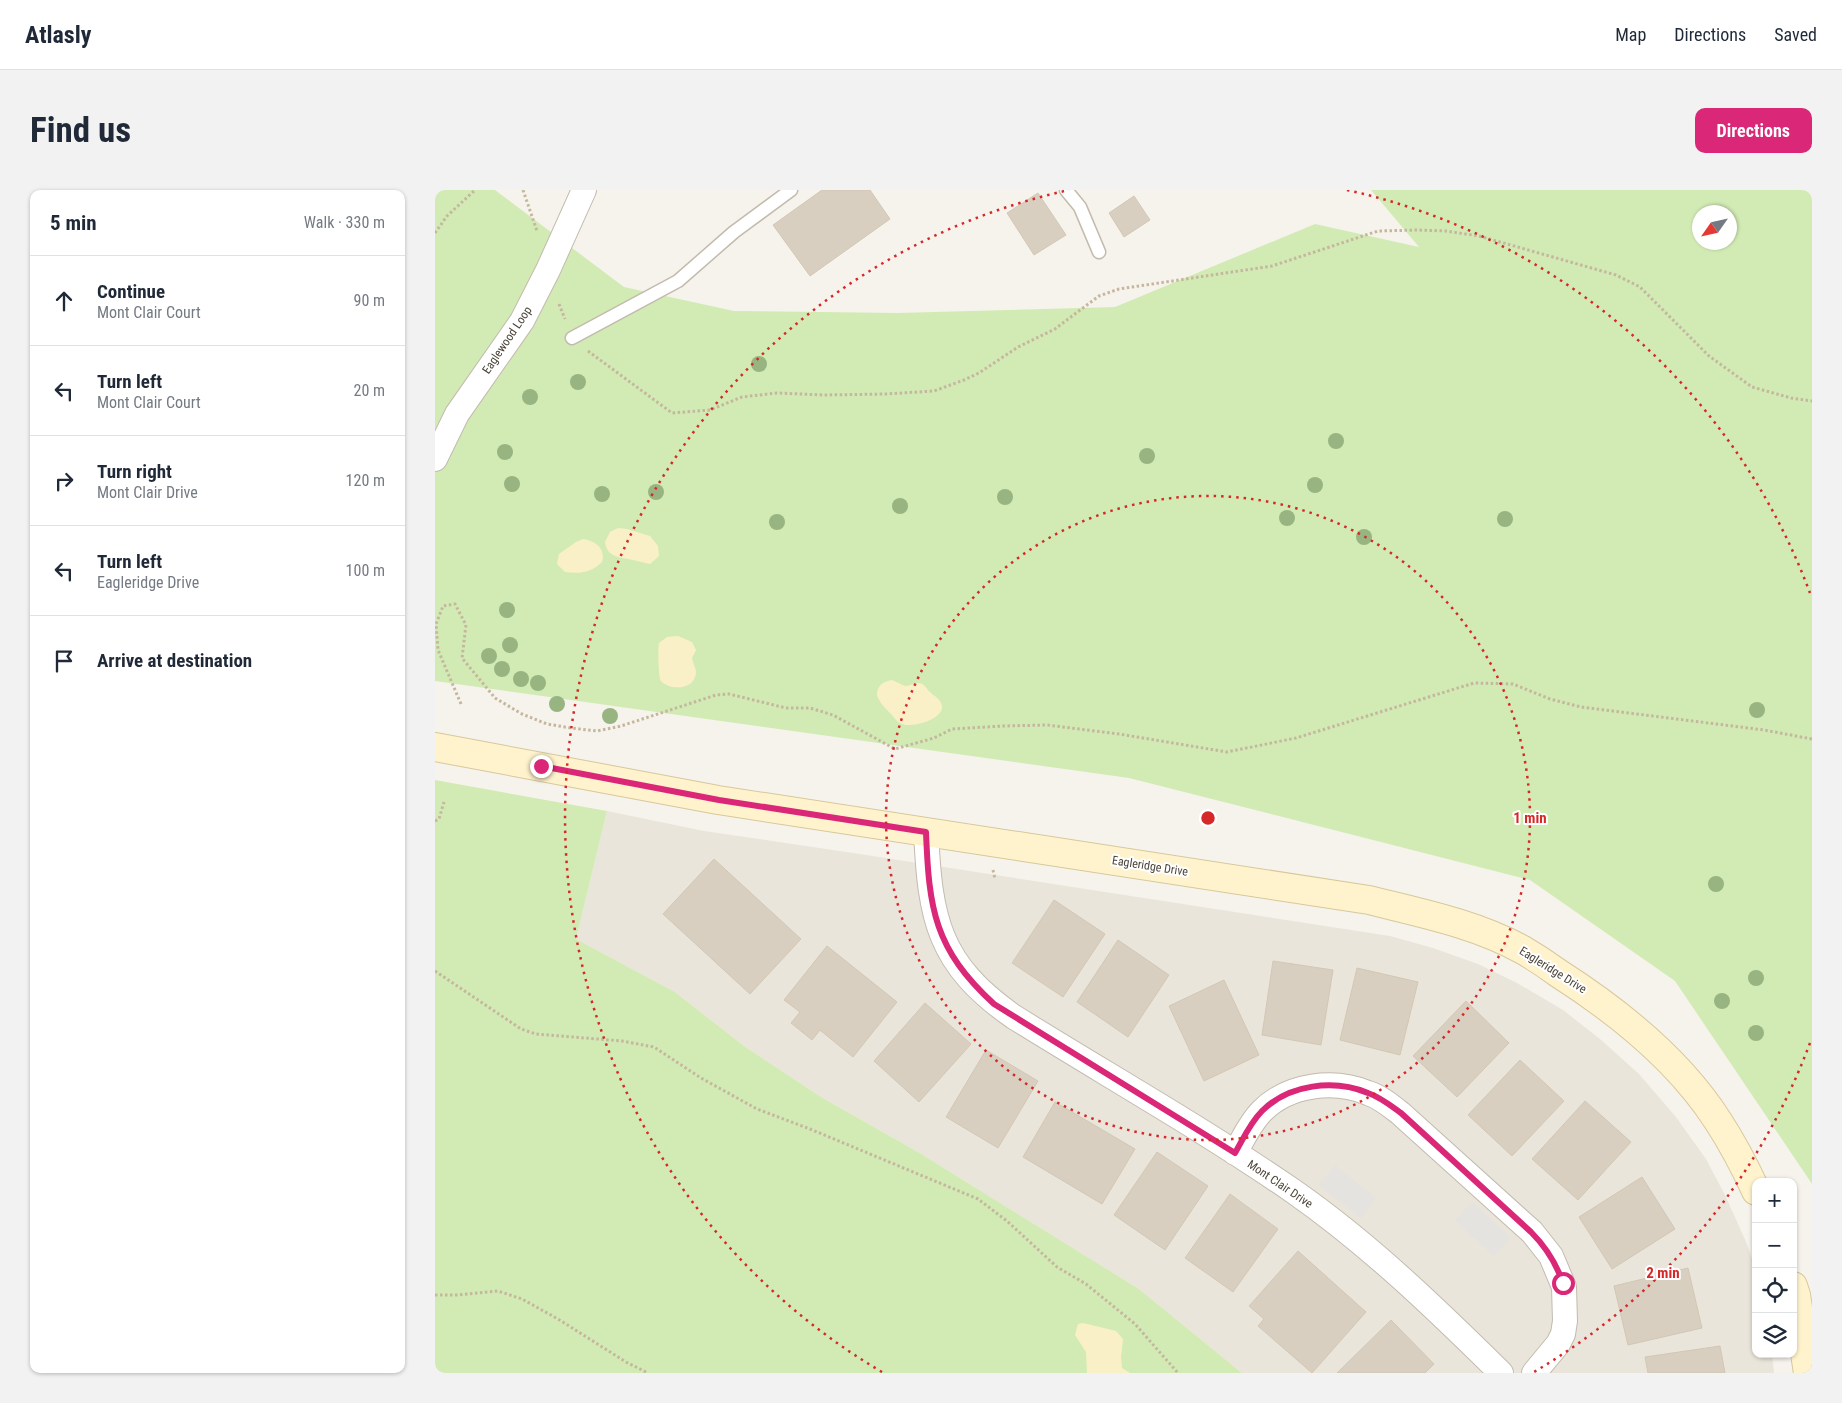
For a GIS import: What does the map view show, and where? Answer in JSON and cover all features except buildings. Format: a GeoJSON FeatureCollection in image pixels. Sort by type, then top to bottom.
{"type":"FeatureCollection","features":[{"type":"Feature","properties":{"kind":"main road","name":"Eagleridge Drive"},"geometry":{"type":"LineString","coordinates":[[435,747],[719,800],[1369,900],[1477,930],[1523,950],[1594,996],[1648,1041],[1690,1084],[1717,1120],[1741,1158],[1752,1182]]}},
{"type":"Feature","properties":{"kind":"main road"},"geometry":{"type":"LineString","coordinates":[[1797,1302],[1807,1373]]}},
{"type":"Feature","properties":{"kind":"street","name":"Eaglewood Loop"},"geometry":{"type":"LineString","coordinates":[[435,459],[457,414],[522,321],[548,270],[584,190]]}},
{"type":"Feature","properties":{"kind":"street","name":"Mont Clair Drive"},"geometry":{"type":"LineString","coordinates":[[926,832],[928,873],[936,921],[941,935],[949,952],[977,988],[994,1004],[1235,1153],[1293,1192],[1350,1234],[1459,1332],[1501,1373]]}},
{"type":"Feature","properties":{"kind":"street"},"geometry":{"type":"LineString","coordinates":[[1235,1153],[1251,1124],[1263,1110],[1276,1100],[1293,1092],[1310,1087],[1332,1085],[1349,1087],[1385,1101],[1401,1113],[1531,1232],[1543,1244],[1551,1256],[1564,1287],[1565,1321],[1563,1334],[1558,1344],[1534,1373]]}},
{"type":"Feature","properties":{"kind":"lane"},"geometry":{"type":"LineString","coordinates":[[572,338],[679,281],[734,232],[791,190]]}},
{"type":"Feature","properties":{"kind":"lane"},"geometry":{"type":"LineString","coordinates":[[1066,190],[1080,207],[1099,252]]}},
{"type":"Feature","properties":{"kind":"path"},"geometry":{"type":"LineString","coordinates":[[435,233],[447,216],[475,190]]}},
{"type":"Feature","properties":{"kind":"path"},"geometry":{"type":"LineString","coordinates":[[523,190],[538,234]]}},
{"type":"Feature","properties":{"kind":"path"},"geometry":{"type":"LineString","coordinates":[[559,303],[572,338],[672,413],[710,410],[742,397],[777,393],[824,395],[934,391],[979,373],[1018,347],[1055,329],[1099,296],[1119,289],[1272,266],[1378,231],[1446,231],[1479,236],[1615,275],[1640,287],[1709,356],[1752,388],[1791,398],[1812,401]]}},
{"type":"Feature","properties":{"kind":"path"},"geometry":{"type":"LineString","coordinates":[[461,704],[438,650],[436,624],[443,606],[455,604],[466,625],[462,658],[495,698],[522,714],[547,724],[597,731],[621,726],[716,695],[729,694],[786,708],[810,708],[833,715],[895,749],[934,738],[952,729],[1047,725],[1119,734],[1227,752],[1296,738],[1474,683],[1513,684],[1550,699],[1581,708],[1764,730],[1812,739]]}},
{"type":"Feature","properties":{"kind":"path"},"geometry":{"type":"LineString","coordinates":[[435,821],[439,819],[444,802]]}},
{"type":"Feature","properties":{"kind":"path"},"geometry":{"type":"LineString","coordinates":[[435,971],[521,1028],[536,1034],[622,1041],[655,1047],[701,1078],[757,1109],[853,1146],[978,1199],[1007,1220],[1057,1267],[1086,1284],[1135,1324],[1178,1373]]}},
{"type":"Feature","properties":{"kind":"path"},"geometry":{"type":"LineString","coordinates":[[435,1295],[498,1291],[522,1299],[558,1319],[626,1362],[648,1373]]}},
{"type":"Feature","properties":{"kind":"shaded area"},"geometry":{"type":"Polygon","coordinates":[[[607,811],[704,831],[1390,936],[1433,948],[1478,964],[1517,983],[1563,1010],[1600,1039],[1639,1074],[1676,1117],[1706,1159],[1747,1244],[1752,1259],[1752,1358],[1772,1358],[1774,1373],[1242,1373],[1139,1289],[918,1152],[821,1097],[744,1046],[675,992],[576,939],[607,811]]]}},
{"type":"Feature","properties":{"kind":"shaded area"},"geometry":{"type":"Polygon","coordinates":[[[1335,1165],[1376,1198],[1361,1218],[1319,1185],[1335,1165]]]}},
{"type":"Feature","properties":{"kind":"shaded area"},"geometry":{"type":"Polygon","coordinates":[[[1472,1202],[1511,1238],[1494,1256],[1455,1221],[1472,1202]]]}},
{"type":"Feature","properties":{"kind":"green space"},"geometry":{"type":"Polygon","coordinates":[[[435,190],[495,190],[624,287],[734,311],[897,313],[1115,307],[1315,224],[1419,247],[1371,190],[1812,190],[1812,1184],[1675,981],[1530,880],[1129,778],[435,681],[435,190]]]}},
{"type":"Feature","properties":{"kind":"green space"},"geometry":{"type":"Polygon","coordinates":[[[435,780],[607,811],[576,939],[675,992],[744,1046],[821,1097],[918,1152],[1139,1289],[1242,1373],[435,1373],[435,780]]]}},
{"type":"Feature","properties":{"kind":"sand"},"geometry":{"type":"Polygon","coordinates":[[[618,528],[650,536],[658,546],[659,556],[650,564],[612,554],[606,547],[605,542],[610,532],[618,528]]]}},
{"type":"Feature","properties":{"kind":"sand"},"geometry":{"type":"Polygon","coordinates":[[[583,539],[592,541],[601,549],[602,562],[585,572],[565,572],[557,564],[559,554],[583,539]]]}},
{"type":"Feature","properties":{"kind":"sand"},"geometry":{"type":"Polygon","coordinates":[[[678,636],[692,642],[696,650],[692,658],[696,674],[693,681],[689,684],[674,687],[661,681],[659,674],[659,643],[667,637],[678,636]]]}},
{"type":"Feature","properties":{"kind":"sand"},"geometry":{"type":"Polygon","coordinates":[[[892,680],[905,686],[916,683],[923,685],[942,704],[942,710],[932,719],[924,722],[908,725],[900,723],[883,705],[877,695],[881,684],[892,680]]]}},
{"type":"Feature","properties":{"kind":"sand"},"geometry":{"type":"Polygon","coordinates":[[[1083,1323],[1116,1331],[1123,1339],[1122,1368],[1130,1373],[1087,1373],[1086,1352],[1075,1335],[1078,1324],[1083,1323]]]}},
{"type":"Feature","properties":{"kind":"route"},"geometry":{"type":"LineString","coordinates":[[541,766],[719,800],[926,832],[928,873],[936,921],[941,935],[949,952],[977,988],[994,1004],[1235,1153],[1251,1124],[1263,1110],[1276,1100],[1293,1092],[1310,1087],[1332,1085],[1349,1087],[1385,1101],[1401,1113],[1543,1244],[1551,1256],[1563,1283]]}}]}
